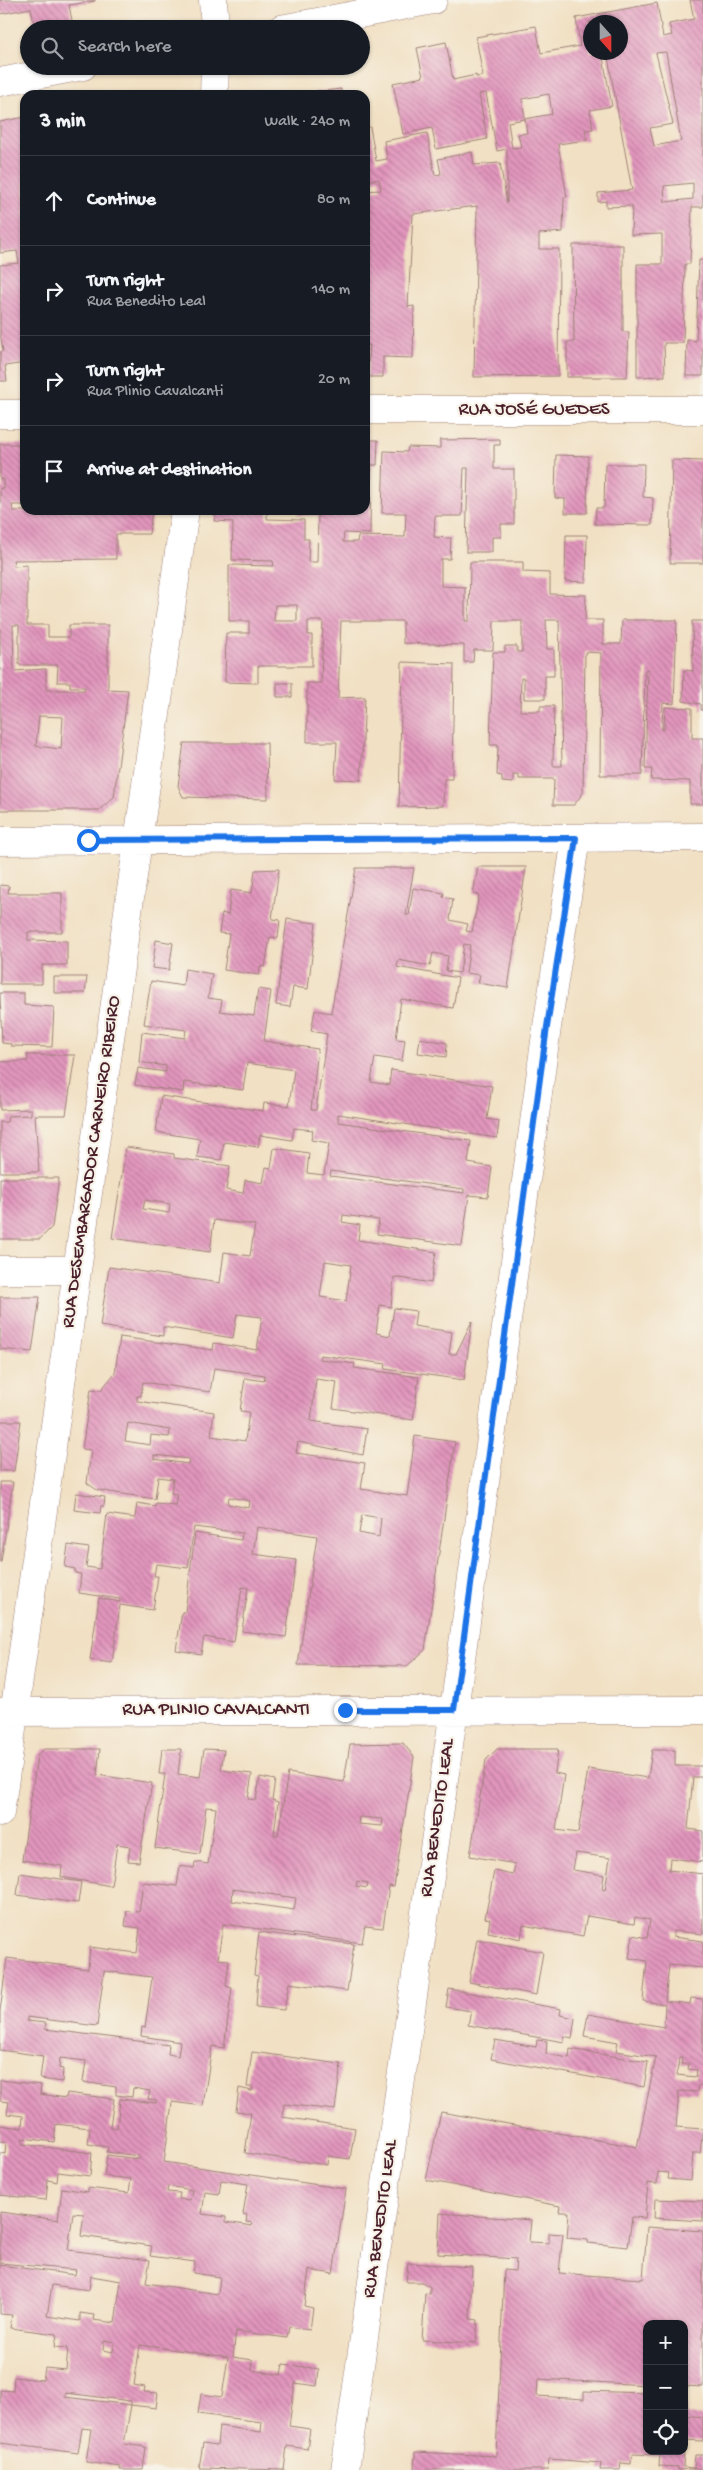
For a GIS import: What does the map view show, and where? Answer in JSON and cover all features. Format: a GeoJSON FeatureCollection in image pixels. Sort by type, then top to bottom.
{"type":"FeatureCollection","features":[{"type":"Feature","properties":{"kind":"street"},"geometry":{"type":"LineString","coordinates":[[213,0],[214,20]]}},
{"type":"Feature","properties":{"kind":"street"},"geometry":{"type":"LineString","coordinates":[[328,20],[433,0]]}},
{"type":"Feature","properties":{"kind":"street"},"geometry":{"type":"LineString","coordinates":[[0,82],[36,75]]}},
{"type":"Feature","properties":{"kind":"street"},"geometry":{"type":"LineString","coordinates":[[214,90],[215,75]]}},
{"type":"Feature","properties":{"kind":"street","name":"RUA JOSÉ GUEDES"},"geometry":{"type":"LineString","coordinates":[[370,410],[703,410]]}},
{"type":"Feature","properties":{"kind":"street"},"geometry":{"type":"LineString","coordinates":[[0,414],[20,414]]}},
{"type":"Feature","properties":{"kind":"street","name":"RUA DESEMBARGADOR CARNEIRO RIBEIRO"},"geometry":{"type":"LineString","coordinates":[[0,1813],[7,1712],[76,1270],[184,515]]}},
{"type":"Feature","properties":{"kind":"street"},"geometry":{"type":"LineString","coordinates":[[0,841],[703,837]]}},
{"type":"Feature","properties":{"kind":"street","name":"RUA BENEDITO LEAL"},"geometry":{"type":"LineString","coordinates":[[345,2470],[454,1710],[547,1027],[576,838]]}},
{"type":"Feature","properties":{"kind":"street"},"geometry":{"type":"LineString","coordinates":[[0,1270],[76,1270]]}},
{"type":"Feature","properties":{"kind":"street","name":"RUA PLINIO CAVALCANTI"},"geometry":{"type":"LineString","coordinates":[[7,1712],[703,1710]]}},
{"type":"Feature","properties":{"kind":"building"},"geometry":{"type":"Polygon","coordinates":[[[0,0],[95,0],[69,5],[72,20],[33,20],[31,8],[0,14],[0,0]]]}},
{"type":"Feature","properties":{"kind":"building"},"geometry":{"type":"Polygon","coordinates":[[[690,0],[703,0],[703,207],[692,207],[690,264],[685,264],[683,343],[664,343],[665,376],[637,377],[637,264],[662,264],[662,234],[631,235],[632,206],[606,207],[606,201],[598,202],[598,193],[632,190],[608,60],[628,60],[628,15],[592,15],[657,3],[663,37],[672,35],[669,24],[694,19],[690,0]],[[666,52],[656,53],[673,124],[650,128],[654,146],[681,141],[666,52]],[[693,183],[664,186],[665,202],[693,199],[693,183]]]}},
{"type":"Feature","properties":{"kind":"building"},"geometry":{"type":"Polygon","coordinates":[[[583,17],[583,60],[603,60],[612,106],[590,110],[593,129],[585,130],[587,140],[558,144],[567,197],[564,197],[563,232],[539,234],[539,249],[559,249],[558,376],[474,377],[477,206],[413,214],[408,307],[414,306],[413,358],[383,357],[383,377],[370,377],[370,191],[381,190],[379,179],[370,180],[370,127],[376,161],[387,159],[384,141],[427,133],[435,175],[441,174],[438,159],[472,152],[474,165],[500,163],[507,203],[507,149],[497,151],[486,93],[479,94],[487,139],[436,149],[432,128],[403,134],[393,83],[423,77],[417,48],[446,42],[453,80],[476,75],[476,77],[483,76],[476,37],[536,26],[541,53],[580,46],[576,18],[583,17]],[[549,94],[522,99],[525,119],[552,114],[549,94]],[[525,119],[508,122],[512,148],[521,147],[518,134],[527,133],[525,119]]]}},
{"type":"Feature","properties":{"kind":"building"},"geometry":{"type":"Polygon","coordinates":[[[20,118],[20,364],[5,366],[7,381],[0,381],[0,352],[3,351],[0,333],[0,265],[19,263],[17,251],[0,253],[0,122],[20,118]]]}},
{"type":"Feature","properties":{"kind":"building"},"geometry":{"type":"Polygon","coordinates":[[[573,245],[623,245],[623,332],[629,332],[627,377],[567,377],[567,342],[574,342],[573,245]]]}},
{"type":"Feature","properties":{"kind":"building"},"geometry":{"type":"Polygon","coordinates":[[[699,260],[703,260],[703,376],[686,376],[687,340],[696,341],[699,260]]]}},
{"type":"Feature","properties":{"kind":"building"},"geometry":{"type":"Polygon","coordinates":[[[500,439],[500,445],[494,445],[494,469],[514,469],[514,524],[501,524],[501,537],[492,537],[492,552],[466,552],[468,468],[464,468],[462,516],[435,516],[434,537],[451,538],[450,559],[441,559],[441,586],[465,587],[465,621],[469,621],[470,562],[523,562],[523,572],[550,573],[550,594],[586,595],[585,620],[603,620],[603,644],[621,644],[622,620],[677,620],[674,704],[663,703],[662,730],[664,730],[665,707],[692,708],[692,738],[703,738],[703,804],[690,804],[690,781],[651,780],[652,769],[645,769],[648,669],[645,670],[642,775],[600,775],[601,653],[585,652],[583,793],[574,805],[553,805],[554,779],[519,779],[519,775],[513,775],[513,783],[502,782],[502,776],[497,775],[498,745],[490,745],[493,652],[505,652],[505,646],[517,646],[517,652],[522,652],[522,621],[494,621],[493,650],[474,650],[473,662],[464,662],[464,645],[403,643],[403,621],[341,621],[338,698],[365,697],[361,780],[335,779],[337,742],[307,742],[307,683],[321,683],[323,621],[308,621],[308,635],[312,635],[312,666],[258,666],[258,683],[225,682],[226,633],[249,633],[249,621],[229,621],[229,565],[274,566],[273,561],[232,560],[233,522],[214,521],[215,515],[267,515],[267,519],[304,520],[304,539],[309,539],[308,562],[317,562],[318,515],[370,515],[370,440],[378,440],[377,465],[371,465],[370,534],[344,533],[343,542],[357,542],[358,536],[405,537],[406,513],[382,513],[384,451],[407,452],[408,447],[440,448],[440,440],[500,439]],[[275,605],[274,621],[297,621],[297,605],[275,605]],[[546,620],[547,649],[554,649],[554,676],[545,676],[545,699],[524,699],[524,678],[521,678],[520,711],[540,711],[540,706],[554,706],[553,766],[562,766],[559,620],[546,620]]]}},
{"type":"Feature","properties":{"kind":"building"},"geometry":{"type":"Polygon","coordinates":[[[0,444],[20,444],[20,505],[12,505],[13,511],[20,511],[20,515],[151,515],[149,534],[116,534],[116,559],[13,560],[14,566],[27,565],[27,625],[48,625],[48,637],[69,637],[69,625],[108,625],[108,689],[128,690],[114,797],[99,810],[0,810],[0,488],[3,488],[3,479],[0,479],[0,444]],[[13,625],[14,671],[46,669],[46,690],[84,690],[85,687],[70,687],[70,682],[57,682],[58,665],[19,665],[19,625],[13,625]],[[39,716],[36,746],[61,749],[63,717],[39,716]]]}},
{"type":"Feature","properties":{"kind":"building"},"geometry":{"type":"Polygon","coordinates":[[[556,455],[588,456],[587,513],[565,513],[565,499],[555,498],[556,455]]]}},
{"type":"Feature","properties":{"kind":"building"},"geometry":{"type":"Polygon","coordinates":[[[672,460],[703,461],[703,563],[670,563],[672,460]]]}},
{"type":"Feature","properties":{"kind":"building"},"geometry":{"type":"Polygon","coordinates":[[[605,464],[644,464],[643,497],[653,498],[652,525],[595,524],[596,508],[604,508],[605,464]]]}},
{"type":"Feature","properties":{"kind":"building"},"geometry":{"type":"Polygon","coordinates":[[[566,535],[587,535],[586,582],[565,581],[566,535]]]}},
{"type":"Feature","properties":{"kind":"building"},"geometry":{"type":"Polygon","coordinates":[[[692,621],[703,621],[703,710],[701,710],[701,704],[683,701],[684,670],[693,671],[692,621]]]}},
{"type":"Feature","properties":{"kind":"building"},"geometry":{"type":"Polygon","coordinates":[[[402,662],[454,664],[452,779],[444,779],[443,806],[399,807],[402,662]]]}},
{"type":"Feature","properties":{"kind":"building"},"geometry":{"type":"Polygon","coordinates":[[[277,683],[292,683],[292,697],[277,697],[277,683]]]}},
{"type":"Feature","properties":{"kind":"building"},"geometry":{"type":"Polygon","coordinates":[[[184,743],[267,743],[268,799],[183,797],[178,786],[184,743]]]}},
{"type":"Feature","properties":{"kind":"building"},"geometry":{"type":"Polygon","coordinates":[[[478,867],[526,867],[508,988],[478,983],[480,975],[466,973],[470,945],[464,944],[460,973],[446,971],[448,956],[433,953],[430,966],[398,960],[397,967],[458,978],[453,1008],[401,999],[396,1039],[405,1040],[402,1061],[375,1057],[371,1082],[389,1085],[391,1070],[492,1086],[487,1119],[499,1121],[497,1138],[338,1114],[338,1122],[471,1141],[468,1163],[492,1167],[488,1197],[469,1195],[462,1246],[377,1234],[379,1220],[343,1215],[342,1222],[360,1225],[358,1240],[436,1252],[431,1283],[394,1277],[391,1307],[380,1305],[376,1333],[390,1336],[394,1308],[416,1311],[414,1326],[452,1332],[449,1354],[456,1354],[472,1321],[464,1380],[385,1369],[386,1364],[320,1355],[319,1359],[355,1364],[354,1368],[419,1377],[413,1420],[333,1408],[337,1382],[316,1379],[311,1421],[367,1429],[363,1455],[298,1442],[296,1453],[365,1463],[361,1489],[407,1496],[415,1436],[455,1442],[425,1650],[407,1666],[298,1665],[317,1536],[257,1527],[253,1554],[296,1560],[286,1637],[242,1631],[248,1588],[242,1587],[234,1642],[204,1637],[201,1654],[176,1650],[182,1612],[185,1612],[195,1533],[241,1540],[242,1533],[194,1527],[188,1568],[156,1564],[154,1576],[158,1576],[153,1610],[120,1605],[112,1663],[90,1660],[99,1598],[120,1602],[120,1599],[79,1593],[81,1574],[75,1573],[75,1569],[65,1567],[68,1545],[89,1548],[86,1567],[100,1569],[107,1514],[135,1518],[137,1503],[155,1506],[156,1503],[175,1505],[177,1494],[171,1493],[173,1479],[158,1477],[155,1499],[97,1490],[87,1483],[91,1450],[82,1449],[91,1389],[101,1390],[115,1373],[120,1337],[213,1350],[214,1343],[257,1350],[262,1317],[237,1314],[233,1338],[163,1327],[163,1336],[100,1326],[109,1267],[220,1283],[224,1252],[250,1256],[255,1225],[214,1220],[210,1252],[112,1238],[126,1147],[174,1154],[174,1158],[230,1166],[226,1190],[243,1193],[245,1180],[263,1183],[266,1167],[271,1168],[274,1148],[309,1153],[307,1173],[324,1175],[329,1143],[311,1140],[313,1130],[294,1128],[292,1140],[260,1135],[258,1147],[224,1142],[221,1160],[197,1157],[200,1139],[156,1132],[161,1096],[263,1111],[264,1103],[289,1106],[294,1070],[247,1063],[243,1090],[184,1082],[183,1092],[135,1085],[138,1068],[166,1072],[166,1066],[139,1062],[142,1032],[185,1038],[186,1030],[144,1024],[151,981],[183,986],[185,969],[212,974],[208,998],[222,1000],[220,1011],[254,1016],[258,989],[271,991],[264,1041],[318,1049],[311,1110],[316,1110],[327,1034],[311,1031],[315,1010],[331,1013],[356,868],[414,868],[406,915],[409,915],[413,888],[444,893],[443,897],[453,899],[450,920],[468,924],[466,931],[472,932],[479,895],[473,894],[478,867]],[[331,1171],[330,1176],[464,1193],[464,1189],[331,1171]],[[145,1200],[143,1209],[169,1213],[170,1204],[145,1200]],[[325,1261],[320,1297],[346,1301],[351,1265],[325,1261]],[[214,1368],[210,1392],[143,1382],[141,1396],[137,1396],[137,1401],[214,1412],[211,1436],[245,1441],[249,1412],[240,1411],[245,1378],[264,1381],[265,1375],[214,1368]],[[128,1423],[125,1441],[150,1445],[151,1435],[169,1437],[170,1430],[128,1423]],[[154,1455],[154,1459],[188,1464],[189,1459],[154,1455]],[[229,1497],[228,1504],[249,1508],[250,1501],[229,1497]],[[362,1515],[359,1533],[379,1537],[381,1518],[362,1515]]]}},
{"type":"Feature","properties":{"kind":"building"},"geometry":{"type":"Polygon","coordinates":[[[279,869],[272,919],[280,920],[278,938],[270,937],[265,967],[260,966],[259,975],[224,970],[229,934],[219,933],[222,913],[228,915],[231,890],[252,893],[255,870],[279,869]]]}},
{"type":"Feature","properties":{"kind":"building"},"geometry":{"type":"Polygon","coordinates":[[[0,885],[9,886],[8,893],[62,893],[62,932],[28,932],[28,940],[67,941],[67,965],[42,965],[42,984],[0,984],[0,885]]]}},
{"type":"Feature","properties":{"kind":"building"},"geometry":{"type":"Polygon","coordinates":[[[287,919],[316,923],[308,989],[293,987],[290,1007],[276,1005],[287,919]]]}},
{"type":"Feature","properties":{"kind":"building"},"geometry":{"type":"Polygon","coordinates":[[[156,940],[173,943],[169,970],[152,968],[156,940]]]}},
{"type":"Feature","properties":{"kind":"building"},"geometry":{"type":"Polygon","coordinates":[[[54,977],[87,977],[85,993],[54,993],[54,977]]]}},
{"type":"Feature","properties":{"kind":"building"},"geometry":{"type":"Polygon","coordinates":[[[0,993],[24,993],[24,1005],[54,1007],[52,1047],[11,1046],[11,1044],[2,1043],[0,993]]]}},
{"type":"Feature","properties":{"kind":"building"},"geometry":{"type":"Polygon","coordinates":[[[420,1038],[447,1043],[446,1057],[418,1053],[420,1038]]]}},
{"type":"Feature","properties":{"kind":"building"},"geometry":{"type":"Polygon","coordinates":[[[27,1055],[75,1055],[66,1115],[35,1115],[39,1172],[0,1172],[0,1122],[7,1122],[8,1116],[31,1115],[31,1109],[0,1110],[0,1062],[28,1061],[27,1055]]]}},
{"type":"Feature","properties":{"kind":"building"},"geometry":{"type":"Polygon","coordinates":[[[0,1178],[59,1178],[52,1227],[40,1239],[0,1239],[0,1178]]]}},
{"type":"Feature","properties":{"kind":"building"},"geometry":{"type":"Polygon","coordinates":[[[0,1297],[40,1297],[32,1352],[0,1349],[0,1297]]]}},
{"type":"Feature","properties":{"kind":"building"},"geometry":{"type":"Polygon","coordinates":[[[0,1421],[21,1421],[14,1471],[0,1471],[0,1421]]]}},
{"type":"Feature","properties":{"kind":"building"},"geometry":{"type":"Polygon","coordinates":[[[0,1482],[13,1482],[1,1562],[0,1562],[0,1482]]]}},
{"type":"Feature","properties":{"kind":"building"},"geometry":{"type":"Polygon","coordinates":[[[76,1493],[105,1497],[104,1506],[101,1506],[100,1513],[74,1510],[76,1493]]]}},
{"type":"Feature","properties":{"kind":"building"},"geometry":{"type":"Polygon","coordinates":[[[403,1743],[414,1757],[394,1887],[389,1886],[383,1928],[365,1926],[362,1943],[223,1924],[218,1959],[229,1960],[226,1986],[232,1988],[224,2048],[212,2046],[203,2106],[172,2102],[164,2162],[346,2189],[333,2274],[309,2270],[304,2306],[313,2308],[310,2330],[289,2327],[287,2338],[236,2331],[233,2357],[253,2360],[252,2370],[281,2375],[283,2364],[319,2369],[317,2386],[295,2383],[289,2426],[310,2429],[307,2449],[287,2446],[284,2470],[199,2468],[203,2443],[217,2445],[219,2426],[261,2432],[262,2422],[198,2414],[201,2394],[222,2397],[228,2357],[140,2345],[134,2385],[145,2387],[144,2392],[158,2393],[156,2408],[131,2405],[124,2444],[146,2447],[143,2470],[120,2470],[120,2467],[86,2462],[91,2429],[82,2428],[78,2453],[0,2443],[0,2390],[13,2391],[14,2377],[43,2380],[45,2368],[66,2370],[68,2348],[55,2347],[57,2334],[10,2328],[12,2315],[0,2314],[0,2265],[75,2275],[76,2270],[0,2263],[0,2212],[58,2220],[62,2188],[88,2192],[88,2188],[129,2193],[131,2179],[104,2176],[107,2155],[139,2159],[139,2156],[107,2152],[108,2147],[88,2144],[90,2128],[56,2124],[54,2142],[23,2138],[22,2144],[92,2153],[90,2176],[58,2172],[57,2182],[48,2180],[46,2200],[0,2195],[0,2153],[5,2154],[6,2142],[0,2141],[0,2125],[22,2128],[23,2116],[7,2114],[9,2102],[0,2101],[0,2080],[41,2085],[40,2094],[66,2098],[67,2093],[114,2099],[110,2127],[117,2128],[120,2099],[156,2103],[156,2100],[148,2099],[150,2091],[133,2088],[132,2097],[116,2095],[116,2087],[83,2082],[86,2061],[60,2058],[59,2068],[63,2069],[62,2082],[40,2079],[43,2056],[0,2050],[0,2011],[7,1958],[88,1969],[90,1947],[137,1953],[140,1928],[125,1926],[127,1911],[139,1912],[143,1882],[177,1886],[180,1866],[194,1868],[195,1862],[208,1864],[216,1808],[206,1807],[200,1854],[155,1848],[165,1774],[159,1774],[162,1749],[181,1749],[178,1774],[200,1777],[204,1749],[224,1750],[221,1770],[252,1774],[248,1799],[256,1800],[260,1777],[275,1780],[272,1800],[278,1802],[274,1835],[278,1835],[288,1773],[344,1782],[350,1744],[403,1743]],[[359,1817],[358,1824],[382,1826],[383,1819],[359,1817]],[[357,1881],[356,1886],[367,1888],[368,1883],[357,1881]],[[233,1889],[232,1901],[294,1910],[296,1898],[233,1889]],[[104,1971],[97,2026],[27,2017],[27,2021],[46,2023],[45,2029],[169,2045],[168,2054],[178,2056],[180,2042],[141,2036],[142,2027],[145,2028],[152,1977],[104,1971]],[[221,2180],[219,2194],[205,2192],[202,2214],[226,2217],[226,2222],[252,2226],[253,2223],[246,2222],[247,2215],[243,2214],[248,2184],[221,2180]],[[168,2186],[167,2192],[180,2193],[179,2199],[190,2200],[192,2190],[168,2186]],[[73,2213],[68,2250],[150,2260],[146,2283],[218,2294],[220,2277],[193,2273],[195,2262],[150,2256],[152,2246],[81,2236],[84,2214],[73,2213]],[[91,2276],[89,2290],[52,2285],[47,2316],[80,2321],[80,2313],[94,2315],[93,2320],[115,2323],[121,2281],[91,2276]],[[104,2340],[103,2350],[113,2352],[114,2342],[104,2340]],[[66,2393],[65,2397],[131,2405],[131,2401],[66,2393]]]}},
{"type":"Feature","properties":{"kind":"building"},"geometry":{"type":"Polygon","coordinates":[[[44,1749],[100,1749],[97,1775],[152,1783],[139,1862],[128,1861],[130,1846],[117,1844],[111,1886],[61,1877],[62,1866],[22,1860],[37,1756],[44,1749]]]}},
{"type":"Feature","properties":{"kind":"building"},"geometry":{"type":"Polygon","coordinates":[[[497,1749],[558,1749],[555,1773],[564,1775],[556,1830],[578,1833],[588,1769],[648,1778],[652,1750],[675,1750],[675,1766],[703,1766],[703,1777],[693,1777],[688,1829],[703,1831],[703,1862],[670,1858],[669,1870],[703,1874],[703,1934],[673,1931],[673,1937],[703,1941],[703,1968],[669,1965],[665,2001],[690,2004],[691,1998],[703,1999],[703,2086],[698,2085],[697,2092],[679,2091],[676,2127],[703,2129],[700,2153],[693,2153],[691,2181],[668,2179],[669,2173],[658,2172],[657,2184],[648,2183],[645,2218],[632,2217],[628,2247],[588,2243],[588,2240],[567,2238],[569,2212],[559,2212],[560,2206],[426,2180],[441,2112],[637,2147],[656,2057],[616,2051],[618,2042],[584,2036],[588,2014],[664,2027],[665,2004],[643,2001],[647,1961],[629,1958],[633,1935],[647,1938],[650,1920],[635,1917],[634,1924],[587,1916],[583,1936],[523,1925],[521,1939],[488,1932],[490,1919],[485,1918],[494,1871],[513,1875],[515,1864],[470,1856],[486,1760],[497,1749]],[[576,1853],[573,1870],[604,1875],[602,1889],[605,1890],[610,1858],[576,1853]],[[679,2058],[677,2075],[696,2077],[697,2070],[688,2069],[689,2064],[681,2064],[682,2058],[679,2058]]]}},
{"type":"Feature","properties":{"kind":"building"},"geometry":{"type":"Polygon","coordinates":[[[20,1873],[81,1882],[78,1903],[17,1895],[20,1873]]]}},
{"type":"Feature","properties":{"kind":"building"},"geometry":{"type":"Polygon","coordinates":[[[259,1932],[354,1944],[347,1991],[289,1983],[284,2010],[256,2007],[258,1976],[254,1975],[259,1932]]]}},
{"type":"Feature","properties":{"kind":"building"},"geometry":{"type":"Polygon","coordinates":[[[477,1939],[543,1952],[536,1995],[469,1982],[477,1939]]]}},
{"type":"Feature","properties":{"kind":"building"},"geometry":{"type":"Polygon","coordinates":[[[449,1989],[561,2009],[560,2015],[575,2018],[572,2038],[564,2036],[564,2042],[468,2025],[471,2011],[446,2007],[449,1989]]]}},
{"type":"Feature","properties":{"kind":"building"},"geometry":{"type":"Polygon","coordinates":[[[495,2040],[536,2047],[537,2040],[547,2041],[546,2054],[569,2058],[570,2049],[648,2062],[644,2087],[491,2059],[495,2040]]]}},
{"type":"Feature","properties":{"kind":"building"},"geometry":{"type":"Polygon","coordinates":[[[252,2052],[341,2064],[335,2110],[284,2104],[282,2117],[355,2128],[350,2159],[328,2156],[327,2165],[245,2153],[251,2113],[236,2111],[239,2088],[252,2091],[253,2087],[247,2087],[252,2052]]]}},
{"type":"Feature","properties":{"kind":"building"},"geometry":{"type":"Polygon","coordinates":[[[655,2199],[703,2201],[703,2221],[654,2218],[655,2199]]]}},
{"type":"Feature","properties":{"kind":"building"},"geometry":{"type":"Polygon","coordinates":[[[440,2213],[531,2220],[529,2242],[549,2243],[549,2233],[563,2234],[559,2273],[643,2279],[647,2227],[703,2231],[703,2387],[688,2386],[688,2320],[643,2320],[643,2385],[538,2379],[537,2396],[584,2399],[584,2391],[643,2393],[643,2454],[632,2454],[631,2464],[621,2463],[620,2470],[600,2470],[601,2463],[549,2459],[548,2470],[414,2470],[415,2452],[496,2456],[504,2270],[515,2271],[516,2259],[438,2254],[440,2213]]]}},
{"type":"Feature","properties":{"kind":"building"},"geometry":{"type":"Polygon","coordinates":[[[408,2263],[472,2267],[470,2319],[478,2320],[476,2343],[422,2340],[425,2293],[430,2294],[430,2287],[422,2282],[406,2282],[408,2263]]]}},
{"type":"Feature","properties":{"kind":"building"},"geometry":{"type":"Polygon","coordinates":[[[688,2415],[703,2417],[703,2441],[688,2440],[688,2415]]]}},
{"type":"Feature","properties":{"kind":"building"},"geometry":{"type":"Polygon","coordinates":[[[660,2455],[684,2455],[683,2467],[694,2468],[695,2455],[703,2455],[703,2468],[678,2470],[678,2467],[659,2466],[660,2455]]]}},
{"type":"Feature","properties":{"kind":"route"},"geometry":{"type":"LineString","coordinates":[[88,840],[576,838],[547,1027],[454,1710],[345,1710]]}}]}
